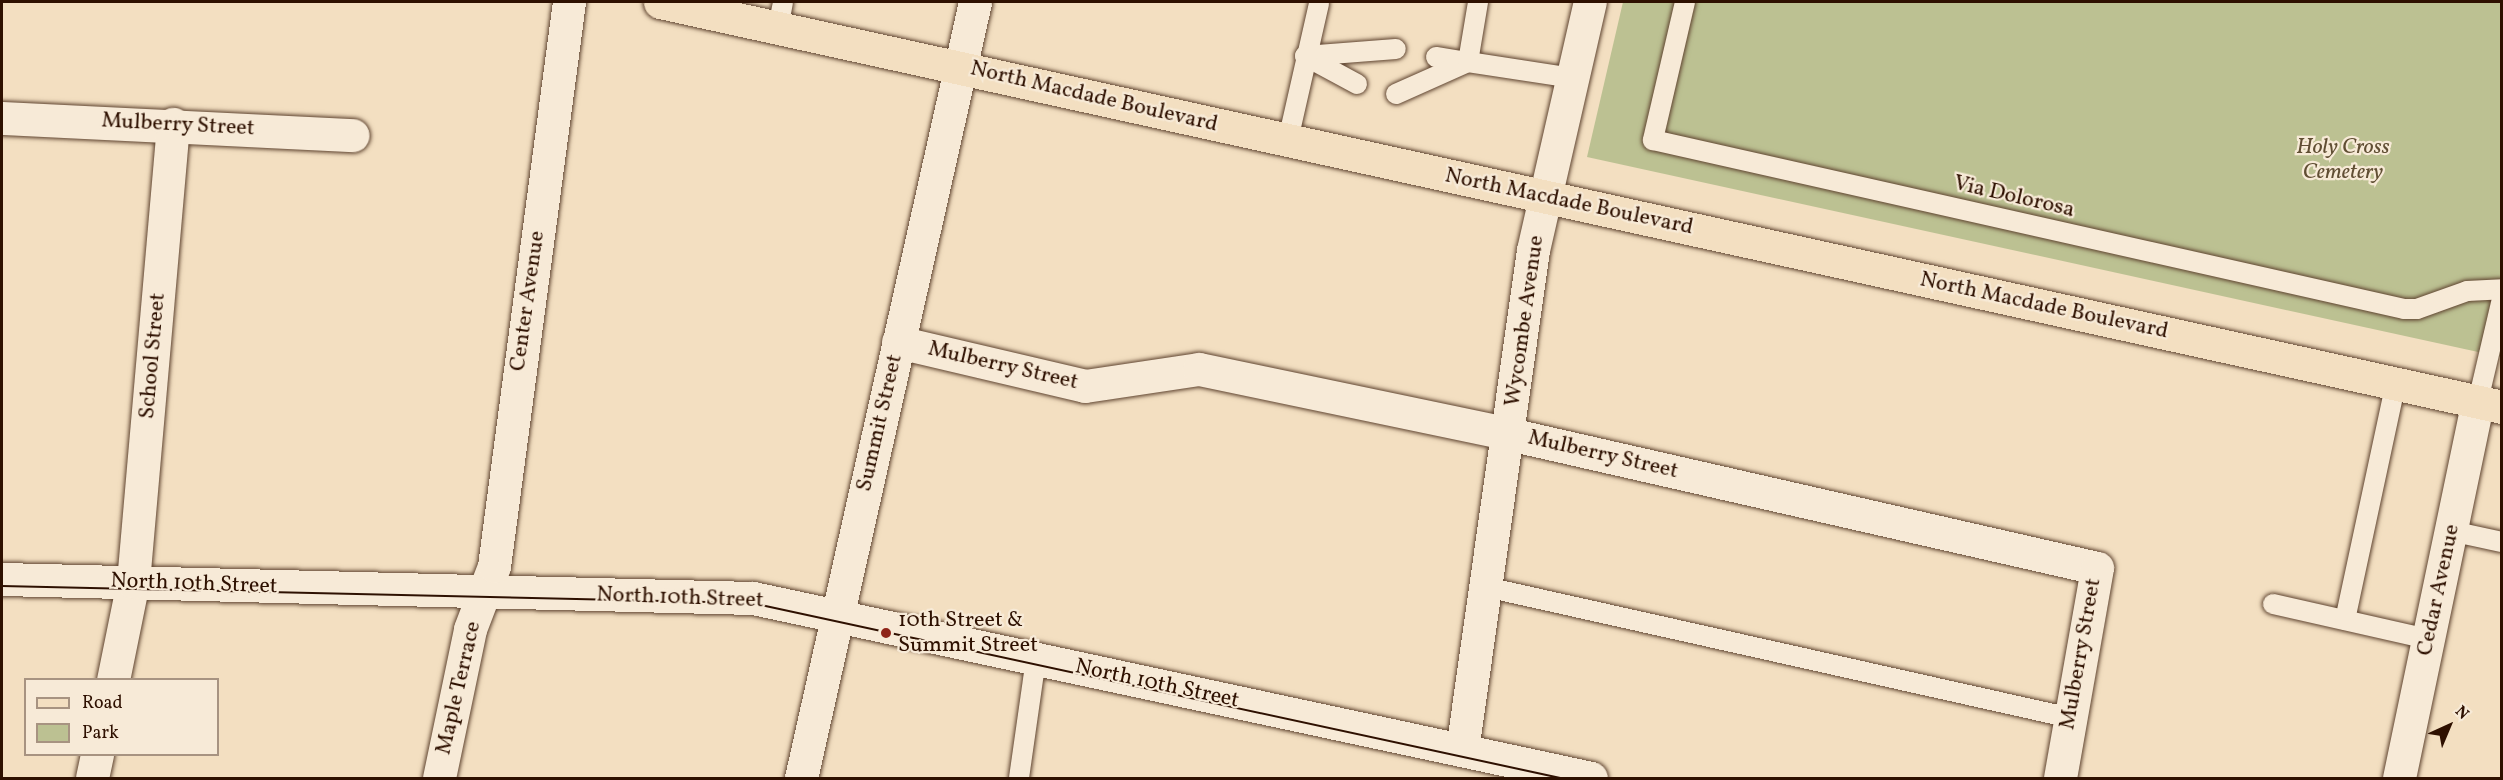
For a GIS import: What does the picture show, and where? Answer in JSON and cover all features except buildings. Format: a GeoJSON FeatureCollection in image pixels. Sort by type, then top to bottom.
{"type":"FeatureCollection","features":[{"type":"Feature","properties":{"kind":"main road","name":"North Macdade Boulevard"},"geometry":{"type":"LineString","coordinates":[[660,2],[780,15],[960,67],[2490,404]]}},
{"type":"Feature","properties":{"kind":"street","name":"Center Avenue"},"geometry":{"type":"LineString","coordinates":[[483,596],[494,566],[569,2]]}},
{"type":"Feature","properties":{"kind":"street","name":"Summit Street"},"geometry":{"type":"LineString","coordinates":[[801,778],[975,2]]}},
{"type":"Feature","properties":{"kind":"street","name":"Wycombe Avenue"},"geometry":{"type":"LineString","coordinates":[[1462,750],[1545,196],[1590,2]]}},
{"type":"Feature","properties":{"kind":"street","name":"Mulberry Street"},"geometry":{"type":"LineString","coordinates":[[2,118],[173,124],[353,135]]}},
{"type":"Feature","properties":{"kind":"street","name":"School Street"},"geometry":{"type":"LineString","coordinates":[[113,678],[132,586],[173,124]]}},
{"type":"Feature","properties":{"kind":"street","name":"Mulberry Street"},"geometry":{"type":"LineString","coordinates":[[898,342],[1085,386],[1199,369],[1509,434],[2097,568],[2060,778]]}},
{"type":"Feature","properties":{"kind":"street","name":"Cedar Avenue"},"geometry":{"type":"LineString","coordinates":[[2399,778],[2451,531],[2490,404]]}},
{"type":"Feature","properties":{"kind":"street","name":"North 10th Street"},"geometry":{"type":"LineString","coordinates":[[2,579],[132,586],[483,596],[753,598],[1591,778]]}},
{"type":"Feature","properties":{"kind":"street","name":"Maple Terrace"},"geometry":{"type":"LineString","coordinates":[[439,778],[470,629],[483,596]]}},
{"type":"Feature","properties":{"kind":"street"},"geometry":{"type":"LineString","coordinates":[[92,778],[97,756]]}},
{"type":"Feature","properties":{"kind":"lane"},"geometry":{"type":"LineString","coordinates":[[1468,62],[1478,2]]}},
{"type":"Feature","properties":{"kind":"lane","name":"Via Dolorosa"},"geometry":{"type":"LineString","coordinates":[[1684,2],[1653,140],[2404,309],[2417,309],[2467,291],[2502,289]]}},
{"type":"Feature","properties":{"kind":"lane"},"geometry":{"type":"LineString","coordinates":[[1288,140],[1305,56],[1319,3]]}},
{"type":"Feature","properties":{"kind":"lane"},"geometry":{"type":"LineString","coordinates":[[1305,56],[1396,49]]}},
{"type":"Feature","properties":{"kind":"lane"},"geometry":{"type":"LineString","coordinates":[[1305,56],[1357,84]]}},
{"type":"Feature","properties":{"kind":"lane"},"geometry":{"type":"LineString","coordinates":[[1436,57],[1572,78]]}},
{"type":"Feature","properties":{"kind":"lane"},"geometry":{"type":"LineString","coordinates":[[1396,94],[1468,62]]}},
{"type":"Feature","properties":{"kind":"lane"},"geometry":{"type":"LineString","coordinates":[[2490,404],[2502,299]]}},
{"type":"Feature","properties":{"kind":"lane"},"geometry":{"type":"LineString","coordinates":[[2345,620],[2396,383]]}},
{"type":"Feature","properties":{"kind":"lane"},"geometry":{"type":"LineString","coordinates":[[2451,531],[2502,542]]}},
{"type":"Feature","properties":{"kind":"lane"},"geometry":{"type":"LineString","coordinates":[[1486,587],[2071,718]]}},
{"type":"Feature","properties":{"kind":"lane"},"geometry":{"type":"LineString","coordinates":[[2273,604],[2428,639]]}},
{"type":"Feature","properties":{"kind":"lane"},"geometry":{"type":"LineString","coordinates":[[1019,778],[1036,658]]}},
{"type":"Feature","properties":{"kind":"green space","name":"Holy Cross Cemetery"},"geometry":{"type":"Polygon","coordinates":[[[1623,2],[2501,2],[2501,357],[1587,157],[1623,2]]]}},
{"type":"Feature","properties":{"kind":"tram line"},"geometry":{"type":"LineString","coordinates":[[2,586],[752,603],[1561,778]]}},
{"type":"Feature","properties":{"kind":"place","name":"10th Street & Summit Street"},"geometry":{"type":"Point","coordinates":[886,633]}}]}
